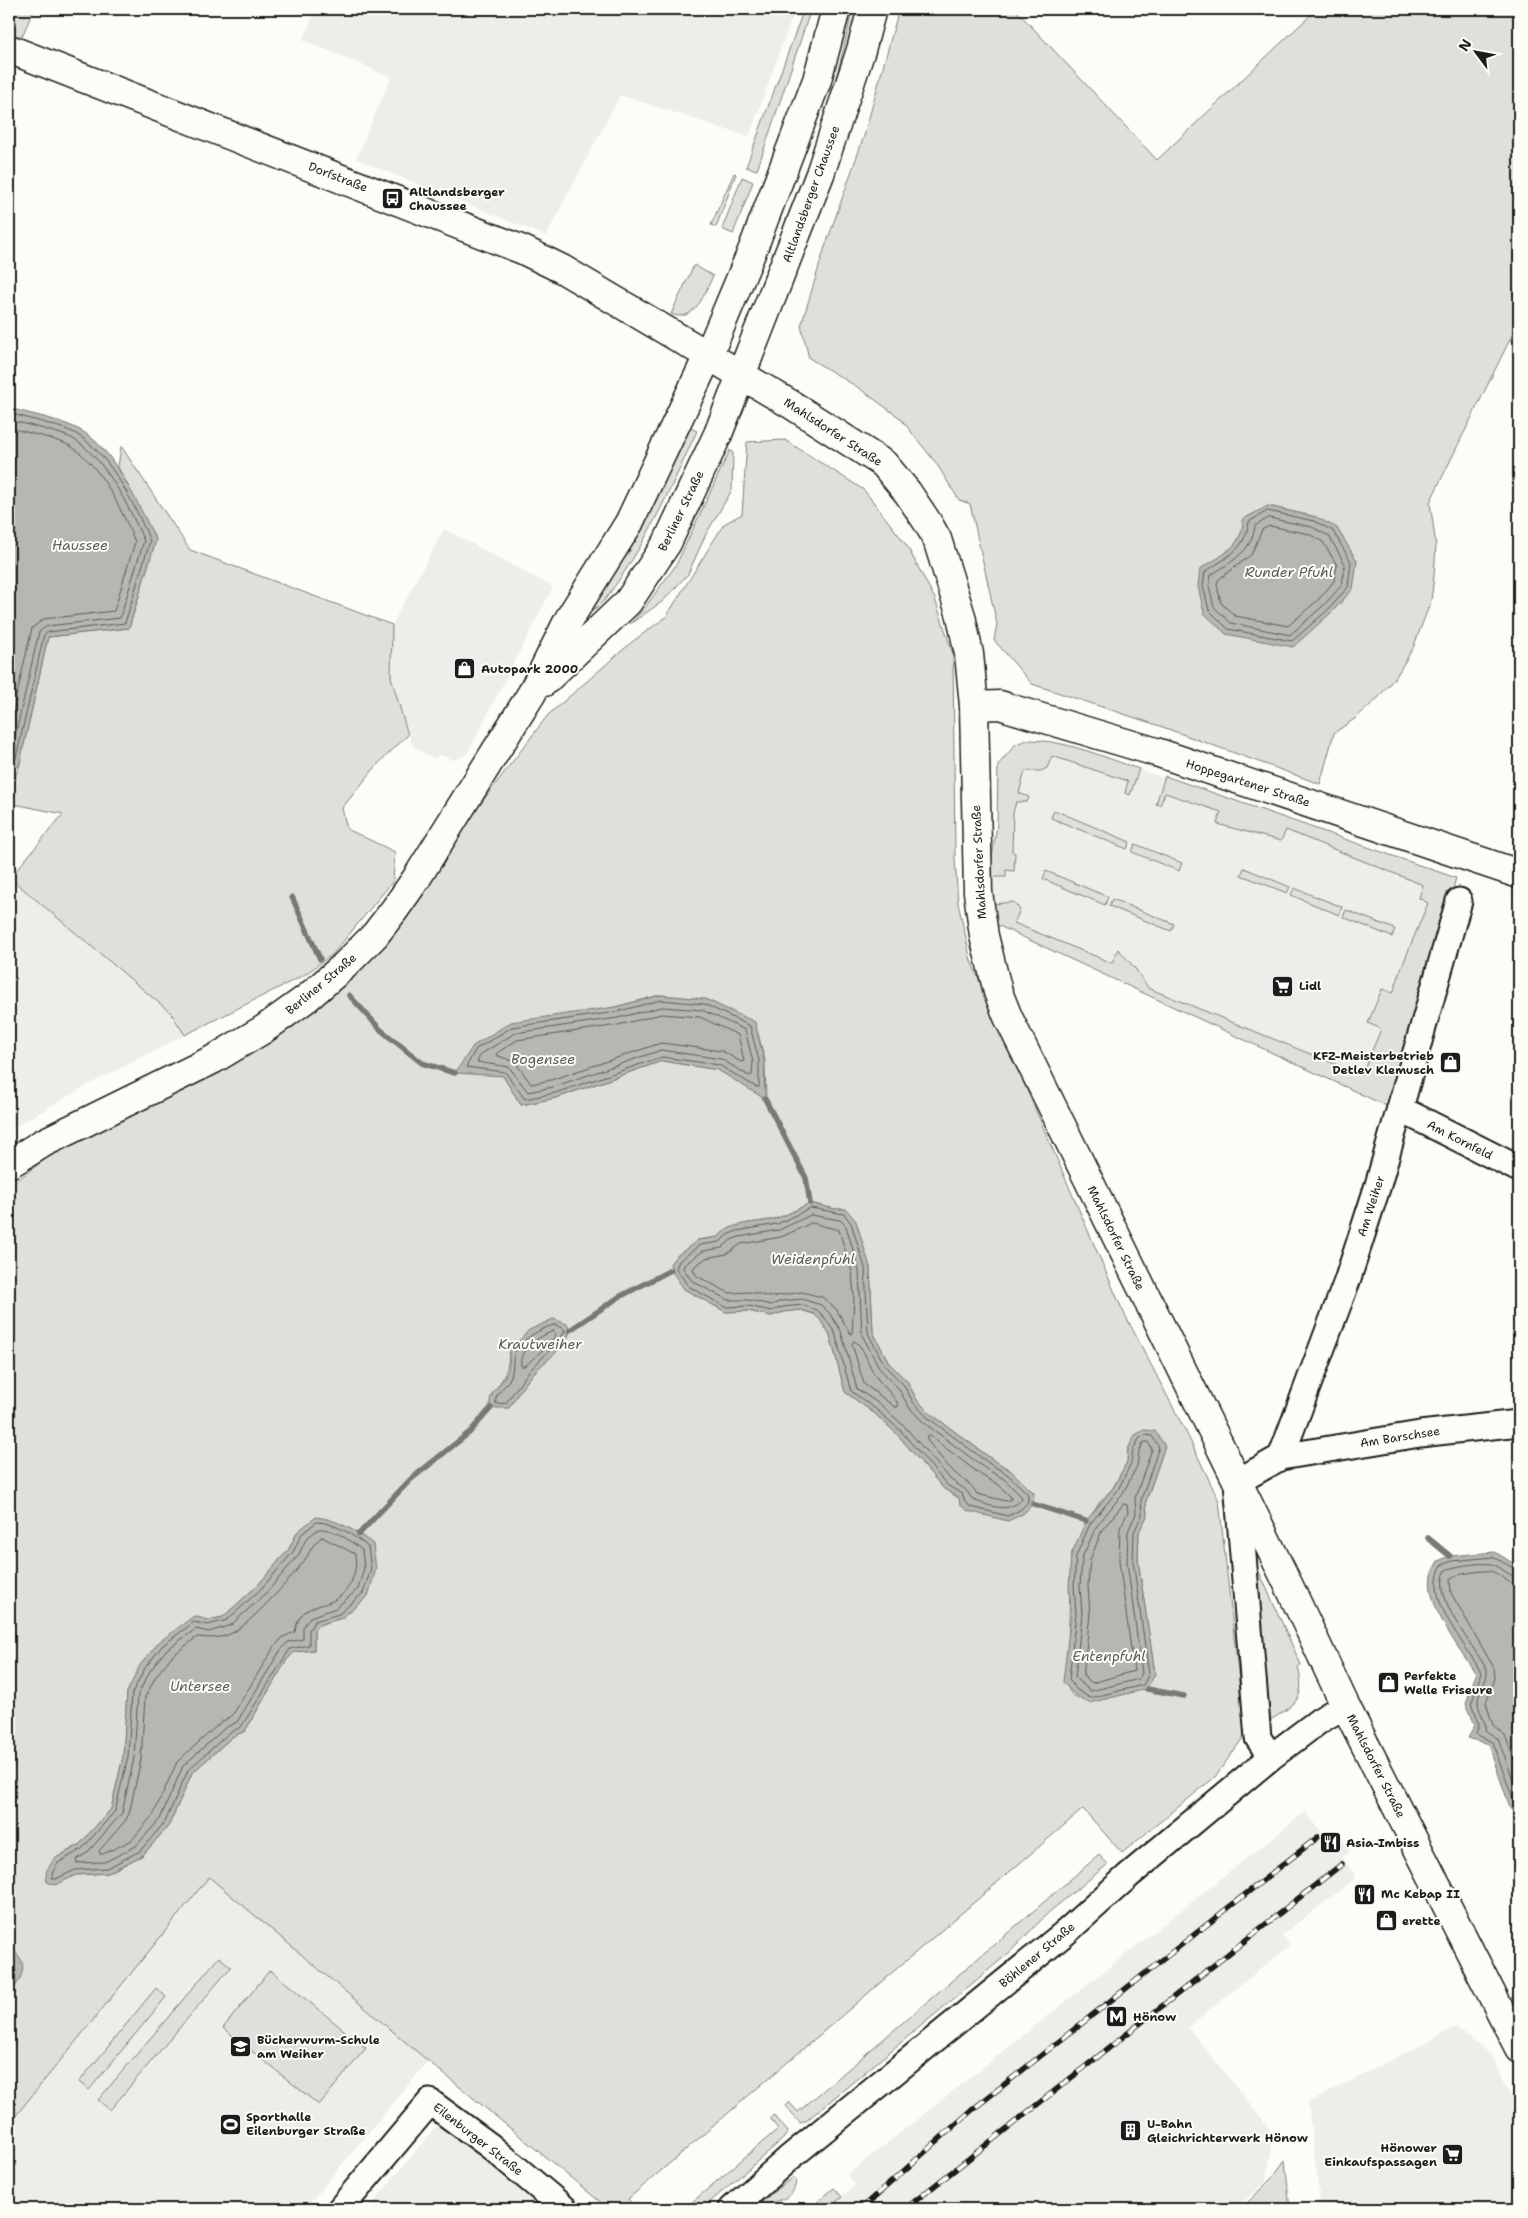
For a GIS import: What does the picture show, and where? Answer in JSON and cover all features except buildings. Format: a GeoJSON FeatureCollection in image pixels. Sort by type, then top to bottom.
{"type":"FeatureCollection","features":[{"type":"Feature","properties":{"kind":"main road"},"geometry":{"type":"LineString","coordinates":[[708,356],[752,251],[817,80],[836,9]]}},
{"type":"Feature","properties":{"kind":"main road","name":"Altlandsberger Chaussee"},"geometry":{"type":"LineString","coordinates":[[742,376],[820,174],[861,50],[872,9]]}},
{"type":"Feature","properties":{"kind":"main road","name":"Dorfstraße"},"geometry":{"type":"LineString","coordinates":[[9,49],[523,250],[562,269],[742,376]]}},
{"type":"Feature","properties":{"kind":"main road","name":"Berliner Straße"},"geometry":{"type":"LineString","coordinates":[[9,1164],[44,1143],[214,1059],[264,1030],[328,981],[370,940],[416,879],[532,693],[569,620],[605,565],[629,523],[708,356]]}},
{"type":"Feature","properties":{"kind":"main road","name":"Berliner Straße"},"geometry":{"type":"LineString","coordinates":[[532,693],[628,602],[667,543],[718,434],[742,376]]}},
{"type":"Feature","properties":{"kind":"main road","name":"Mahlsdorfer Straße"},"geometry":{"type":"LineString","coordinates":[[742,376],[792,405],[884,464],[908,493],[937,539],[961,616],[968,654],[974,706],[978,892],[984,936],[998,992],[1030,1065],[1290,1588],[1345,1705],[1519,2048]]}},
{"type":"Feature","properties":{"kind":"main road","name":"Hoppegartener Straße"},"geometry":{"type":"LineString","coordinates":[[974,706],[1000,705],[1156,752],[1519,872]]}},
{"type":"Feature","properties":{"kind":"street","name":"Am Weiher"},"geometry":{"type":"LineString","coordinates":[[1281,1457],[1346,1281],[1400,1112],[1459,901]]}},
{"type":"Feature","properties":{"kind":"street","name":"Am Kornfeld"},"geometry":{"type":"LineString","coordinates":[[1400,1112],[1412,1115],[1519,1170]]}},
{"type":"Feature","properties":{"kind":"street","name":"Am Barschsee"},"geometry":{"type":"LineString","coordinates":[[1281,1457],[1420,1434],[1519,1423]]}},
{"type":"Feature","properties":{"kind":"street"},"geometry":{"type":"LineString","coordinates":[[1237,1482],[1281,1457]]}},
{"type":"Feature","properties":{"kind":"street","name":"Mahlsdorfer Straße"},"geometry":{"type":"LineString","coordinates":[[1237,1482],[1258,1738],[1271,1758]]}},
{"type":"Feature","properties":{"kind":"street","name":"Böhlener Straße"},"geometry":{"type":"LineString","coordinates":[[732,2209],[788,2159],[1066,1932],[1128,1876],[1271,1758],[1319,1721],[1345,1705]]}},
{"type":"Feature","properties":{"kind":"street","name":"Eilenburger Straße"},"geometry":{"type":"LineString","coordinates":[[340,2209],[430,2102],[490,2146],[565,2209]]}},
{"type":"Feature","properties":{"kind":"shaded area"},"geometry":{"type":"Polygon","coordinates":[[[9,9],[31,9],[33,11],[21,39],[9,34],[9,9]]]}},
{"type":"Feature","properties":{"kind":"shaded area"},"geometry":{"type":"Polygon","coordinates":[[[316,9],[795,9],[749,137],[620,95],[546,236],[356,159],[391,77],[303,40],[316,9]]]}},
{"type":"Feature","properties":{"kind":"shaded area"},"geometry":{"type":"Polygon","coordinates":[[[804,9],[811,9],[757,170],[746,167],[804,9]]]}},
{"type":"Feature","properties":{"kind":"shaded area"},"geometry":{"type":"Polygon","coordinates":[[[852,9],[862,9],[845,70],[757,312],[752,309],[809,161],[834,86],[852,9]]]}},
{"type":"Feature","properties":{"kind":"shaded area"},"geometry":{"type":"Polygon","coordinates":[[[899,9],[1015,9],[1157,160],[1317,9],[1519,9],[1519,321],[1430,502],[1436,546],[1434,576],[1431,601],[1413,648],[1397,675],[1378,698],[1356,718],[1334,733],[1320,784],[1157,725],[1032,684],[994,640],[997,624],[970,504],[959,500],[936,463],[900,418],[859,388],[809,358],[801,326],[824,250],[864,136],[899,9]],[[1268,506],[1243,530],[1237,543],[1226,552],[1227,634],[1254,638],[1316,517],[1268,506]]]}},
{"type":"Feature","properties":{"kind":"shaded area"},"geometry":{"type":"Polygon","coordinates":[[[734,173],[736,174],[716,227],[711,225],[734,173]]]}},
{"type":"Feature","properties":{"kind":"shaded area"},"geometry":{"type":"Polygon","coordinates":[[[742,177],[753,182],[733,234],[722,229],[742,177]]]}},
{"type":"Feature","properties":{"kind":"shaded area"},"geometry":{"type":"Polygon","coordinates":[[[694,265],[713,276],[703,298],[693,311],[687,315],[671,314],[694,265]]]}},
{"type":"Feature","properties":{"kind":"shaded area"},"geometry":{"type":"Polygon","coordinates":[[[686,426],[697,431],[660,509],[640,547],[617,583],[602,603],[591,610],[589,605],[686,426]]]}},
{"type":"Feature","properties":{"kind":"shaded area"},"geometry":{"type":"Polygon","coordinates":[[[785,440],[864,490],[907,546],[935,599],[953,654],[955,858],[958,903],[971,961],[1122,1309],[1189,1438],[1219,1501],[1245,1735],[1215,1777],[1122,1853],[1083,1809],[628,2199],[636,2209],[609,2209],[428,2061],[209,1877],[9,2124],[9,1995],[13,1990],[15,1951],[9,1948],[9,1186],[55,1152],[292,1028],[369,960],[468,820],[548,715],[632,642],[666,617],[724,524],[742,514],[747,442],[785,440]],[[660,995],[615,1007],[503,1076],[521,1105],[556,1098],[662,1061],[718,1070],[766,1098],[765,1060],[755,1023],[705,999],[660,995]],[[810,1203],[788,1214],[767,1221],[730,1228],[718,1237],[698,1240],[684,1289],[726,1312],[748,1311],[771,1316],[801,1310],[814,1314],[830,1335],[845,1392],[874,1413],[897,1434],[944,1489],[959,1498],[1010,1470],[993,1460],[931,1414],[917,1400],[907,1381],[889,1363],[873,1332],[870,1267],[846,1209],[835,1209],[810,1203]],[[570,1330],[509,1352],[508,1365],[504,1375],[491,1395],[524,1385],[562,1345],[568,1337],[570,1330]],[[1128,1449],[1127,1462],[1113,1488],[1099,1503],[1071,1555],[1068,1652],[1064,1681],[1072,1695],[1089,1703],[1155,1674],[1138,1560],[1139,1531],[1147,1516],[1146,1501],[1161,1458],[1128,1449]],[[297,1532],[289,1549],[258,1585],[223,1617],[208,1620],[127,1692],[123,1757],[111,1809],[79,1845],[54,1859],[76,1875],[108,1873],[143,1855],[169,1825],[192,1773],[232,1737],[245,1731],[286,1661],[294,1652],[314,1650],[314,1630],[318,1625],[342,1618],[297,1532]]]}},
{"type":"Feature","properties":{"kind":"shaded area"},"geometry":{"type":"Polygon","coordinates":[[[121,446],[190,550],[392,625],[391,677],[408,735],[378,764],[342,808],[347,829],[395,852],[393,881],[333,954],[304,975],[185,1035],[171,1013],[10,878],[63,814],[9,803],[9,793],[19,767],[48,637],[129,628],[156,540],[118,467],[121,446]]]}},
{"type":"Feature","properties":{"kind":"shaded area"},"geometry":{"type":"Polygon","coordinates":[[[730,450],[733,453],[732,490],[706,534],[688,574],[663,601],[630,624],[643,610],[676,565],[730,450]]]}},
{"type":"Feature","properties":{"kind":"shaded area"},"geometry":{"type":"Polygon","coordinates":[[[444,529],[553,587],[467,754],[454,760],[441,755],[433,758],[412,744],[391,677],[392,625],[444,529]]]}},
{"type":"Feature","properties":{"kind":"shaded area"},"geometry":{"type":"Polygon","coordinates":[[[1027,740],[1043,740],[1071,746],[1456,878],[1393,1109],[997,925],[991,864],[997,825],[998,765],[1016,744],[1027,740]]]}},
{"type":"Feature","properties":{"kind":"shaded area"},"geometry":{"type":"Polygon","coordinates":[[[1027,740],[1070,746],[1139,769],[1130,795],[1125,793],[1128,781],[1052,756],[1047,768],[1041,771],[1025,771],[1019,793],[1029,797],[1027,802],[1016,802],[1013,813],[1012,851],[1015,853],[1014,871],[1006,870],[1006,877],[991,877],[997,825],[998,765],[1016,744],[1027,740]]]}},
{"type":"Feature","properties":{"kind":"shaded area"},"geometry":{"type":"Polygon","coordinates":[[[1165,776],[1456,878],[1393,1109],[997,925],[993,904],[1014,902],[1020,910],[1014,923],[1112,963],[1118,949],[1134,967],[1148,988],[1362,1075],[1381,1029],[1368,1023],[1382,989],[1393,993],[1398,976],[1428,903],[1419,898],[1423,885],[1286,830],[1281,841],[1217,824],[1221,812],[1165,793],[1160,805],[1156,804],[1165,776]]]}},
{"type":"Feature","properties":{"kind":"shaded area"},"geometry":{"type":"Polygon","coordinates":[[[1054,810],[1130,842],[1127,849],[1051,818],[1054,810]]]}},
{"type":"Feature","properties":{"kind":"shaded area"},"geometry":{"type":"Polygon","coordinates":[[[1135,844],[1182,863],[1179,871],[1132,852],[1135,844]]]}},
{"type":"Feature","properties":{"kind":"shaded area"},"geometry":{"type":"Polygon","coordinates":[[[1244,868],[1290,887],[1287,893],[1241,875],[1244,868]]]}},
{"type":"Feature","properties":{"kind":"shaded area"},"geometry":{"type":"Polygon","coordinates":[[[1046,871],[1108,897],[1105,905],[1043,879],[1046,871]]]}},
{"type":"Feature","properties":{"kind":"shaded area"},"geometry":{"type":"Polygon","coordinates":[[[10,878],[171,1013],[185,1035],[86,1086],[9,1130],[10,878]]]}},
{"type":"Feature","properties":{"kind":"shaded area"},"geometry":{"type":"Polygon","coordinates":[[[1294,888],[1342,907],[1339,915],[1291,895],[1294,888]]]}},
{"type":"Feature","properties":{"kind":"shaded area"},"geometry":{"type":"Polygon","coordinates":[[[1112,899],[1174,924],[1171,931],[1109,906],[1112,899]]]}},
{"type":"Feature","properties":{"kind":"shaded area"},"geometry":{"type":"Polygon","coordinates":[[[1346,910],[1395,929],[1392,937],[1343,917],[1346,910]]]}},
{"type":"Feature","properties":{"kind":"shaded area"},"geometry":{"type":"Polygon","coordinates":[[[1253,1558],[1301,1665],[1298,1667],[1301,1688],[1299,1695],[1290,1707],[1266,1723],[1253,1558]]]}},
{"type":"Feature","properties":{"kind":"shaded area"},"geometry":{"type":"Polygon","coordinates":[[[1305,1812],[1326,1837],[1336,1830],[1351,1850],[1342,1858],[1357,1877],[1282,1935],[1290,1945],[1188,2027],[1274,2134],[1266,2182],[1235,2209],[828,2209],[855,2185],[847,2175],[1305,1812]]]}},
{"type":"Feature","properties":{"kind":"shaded area"},"geometry":{"type":"Polygon","coordinates":[[[1099,1855],[1108,1864],[1048,1913],[1009,1953],[806,2121],[800,2123],[785,2106],[789,2102],[798,2112],[1099,1855]]]}},
{"type":"Feature","properties":{"kind":"shaded area","name":"Bücherwurm-Schule am Weiher"},"geometry":{"type":"Polygon","coordinates":[[[209,1876],[428,2061],[305,2209],[9,2209],[9,2124],[209,1876]]]}},
{"type":"Feature","properties":{"kind":"shaded area"},"geometry":{"type":"Polygon","coordinates":[[[219,1957],[231,1967],[110,2110],[98,2100],[219,1957]]]}},
{"type":"Feature","properties":{"kind":"shaded area"},"geometry":{"type":"Polygon","coordinates":[[[270,1970],[366,2048],[319,2105],[223,2028],[270,1970]]]}},
{"type":"Feature","properties":{"kind":"shaded area"},"geometry":{"type":"Polygon","coordinates":[[[156,1988],[166,1997],[89,2090],[79,2082],[156,1988]]]}},
{"type":"Feature","properties":{"kind":"shaded area"},"geometry":{"type":"Polygon","coordinates":[[[1456,2027],[1492,2056],[1519,2113],[1519,2209],[1321,2209],[1308,2103],[1456,2027]]]}},
{"type":"Feature","properties":{"kind":"shaded area"},"geometry":{"type":"Polygon","coordinates":[[[774,2115],[788,2132],[783,2139],[702,2209],[684,2209],[778,2129],[770,2118],[774,2115]]]}},
{"type":"Feature","properties":{"kind":"shaded area"},"geometry":{"type":"Polygon","coordinates":[[[442,2119],[550,2209],[368,2209],[442,2119]]]}},
{"type":"Feature","properties":{"kind":"shaded area"},"geometry":{"type":"Polygon","coordinates":[[[1285,2160],[1290,2209],[1241,2209],[1272,2178],[1285,2160]]]}},
{"type":"Feature","properties":{"kind":"shaded area"},"geometry":{"type":"Polygon","coordinates":[[[793,2178],[796,2180],[792,2193],[761,2209],[754,2209],[782,2185],[793,2178]]]}},
{"type":"Feature","properties":{"kind":"shaded area"},"geometry":{"type":"Polygon","coordinates":[[[834,2188],[842,2197],[828,2209],[809,2209],[834,2188]]]}},
{"type":"Feature","properties":{"kind":"water","name":"Haussee"},"geometry":{"type":"Polygon","coordinates":[[[9,408],[62,422],[91,437],[114,462],[156,540],[129,628],[48,637],[19,767],[9,763],[9,408]]]}},
{"type":"Feature","properties":{"kind":"water","name":"Runder Pfuhl"},"geometry":{"type":"Polygon","coordinates":[[[1268,506],[1316,517],[1337,528],[1357,561],[1353,589],[1332,612],[1293,647],[1226,634],[1204,613],[1198,586],[1200,569],[1230,549],[1239,537],[1243,519],[1268,506]]]}},
{"type":"Feature","properties":{"kind":"water","name":"Bogensee"},"geometry":{"type":"Polygon","coordinates":[[[660,995],[705,999],[755,1022],[764,1060],[765,1099],[718,1070],[662,1061],[556,1098],[521,1105],[503,1076],[455,1073],[473,1046],[511,1022],[615,1007],[660,995]]]}},
{"type":"Feature","properties":{"kind":"water","name":"Weidenpfuhl"},"geometry":{"type":"Polygon","coordinates":[[[810,1203],[835,1209],[846,1209],[856,1221],[870,1267],[873,1332],[889,1363],[907,1381],[917,1400],[931,1414],[993,1460],[1010,1470],[1034,1493],[1033,1504],[1023,1514],[1008,1521],[968,1511],[960,1505],[959,1498],[944,1489],[897,1434],[874,1413],[845,1392],[830,1335],[814,1314],[801,1310],[771,1316],[748,1311],[726,1312],[684,1289],[671,1270],[670,1264],[675,1257],[698,1240],[718,1237],[730,1228],[744,1224],[779,1218],[810,1203]]]}},
{"type":"Feature","properties":{"kind":"water","name":"Krautweiher"},"geometry":{"type":"Polygon","coordinates":[[[553,1319],[567,1324],[570,1330],[564,1344],[529,1379],[509,1408],[491,1408],[490,1399],[508,1371],[509,1352],[529,1330],[553,1319]]]}},
{"type":"Feature","properties":{"kind":"water","name":"Entenpfuhl"},"geometry":{"type":"Polygon","coordinates":[[[1144,1430],[1155,1431],[1165,1446],[1146,1501],[1147,1516],[1139,1532],[1138,1560],[1155,1674],[1147,1689],[1089,1703],[1073,1693],[1063,1682],[1071,1613],[1069,1587],[1071,1555],[1086,1521],[1113,1488],[1127,1462],[1128,1449],[1135,1435],[1144,1430]]]}},
{"type":"Feature","properties":{"kind":"water","name":"Untersee"},"geometry":{"type":"Polygon","coordinates":[[[316,1517],[346,1526],[373,1544],[376,1569],[368,1596],[342,1618],[318,1625],[314,1630],[314,1650],[294,1652],[286,1661],[245,1731],[232,1737],[192,1773],[169,1825],[143,1855],[108,1873],[76,1875],[56,1885],[47,1882],[46,1872],[54,1859],[79,1845],[111,1809],[123,1757],[127,1692],[140,1665],[159,1642],[194,1616],[208,1620],[223,1617],[258,1585],[289,1549],[297,1532],[316,1517]]]}},
{"type":"Feature","properties":{"kind":"water"},"geometry":{"type":"Polygon","coordinates":[[[1495,1552],[1519,1567],[1519,1807],[1511,1810],[1488,1744],[1468,1738],[1475,1725],[1466,1703],[1476,1674],[1453,1640],[1438,1613],[1431,1587],[1431,1575],[1438,1561],[1450,1556],[1495,1552]]]}},
{"type":"Feature","properties":{"kind":"water"},"geometry":{"type":"Polygon","coordinates":[[[9,1948],[16,1953],[23,1964],[21,1977],[9,1995],[9,1948]]]}},
{"type":"Feature","properties":{"kind":"waterway"},"geometry":{"type":"LineString","coordinates":[[292,897],[320,959]]}},
{"type":"Feature","properties":{"kind":"waterway"},"geometry":{"type":"LineString","coordinates":[[349,995],[381,1030],[422,1063],[455,1073]]}},
{"type":"Feature","properties":{"kind":"waterway"},"geometry":{"type":"LineString","coordinates":[[765,1099],[806,1178],[810,1203]]}},
{"type":"Feature","properties":{"kind":"waterway"},"geometry":{"type":"LineString","coordinates":[[570,1330],[619,1297],[671,1270]]}},
{"type":"Feature","properties":{"kind":"waterway"},"geometry":{"type":"LineString","coordinates":[[359,1534],[410,1480],[470,1432],[491,1408]]}},
{"type":"Feature","properties":{"kind":"waterway"},"geometry":{"type":"LineString","coordinates":[[1033,1504],[1086,1521]]}},
{"type":"Feature","properties":{"kind":"waterway"},"geometry":{"type":"LineString","coordinates":[[1428,1538],[1450,1556]]}},
{"type":"Feature","properties":{"kind":"waterway"},"geometry":{"type":"LineString","coordinates":[[1147,1689],[1184,1696]]}},
{"type":"Feature","properties":{"kind":"railway"},"geometry":{"type":"LineString","coordinates":[[861,2209],[972,2110],[1318,1837]]}},
{"type":"Feature","properties":{"kind":"railway"},"geometry":{"type":"LineString","coordinates":[[905,2209],[1342,1864]]}},
{"type":"Feature","properties":{"kind":"place","name":"Altlandsberger Chaussee"},"geometry":{"type":"Point","coordinates":[393,199]}},
{"type":"Feature","properties":{"kind":"place","name":"Autopark 2000"},"geometry":{"type":"Point","coordinates":[465,669]}},
{"type":"Feature","properties":{"kind":"place","name":"Lidl"},"geometry":{"type":"Point","coordinates":[1283,986]}},
{"type":"Feature","properties":{"kind":"place","name":"KFZ-Meisterbetrieb Detlev Klemusch"},"geometry":{"type":"Point","coordinates":[1450,1063]}},
{"type":"Feature","properties":{"kind":"place","name":"Perfekte Welle Friseure"},"geometry":{"type":"Point","coordinates":[1388,1683]}},
{"type":"Feature","properties":{"kind":"place","name":"Asia-Imbiss"},"geometry":{"type":"Point","coordinates":[1330,1843]}},
{"type":"Feature","properties":{"kind":"place","name":"Mc Kebap II"},"geometry":{"type":"Point","coordinates":[1365,1894]}},
{"type":"Feature","properties":{"kind":"place","name":"erette"},"geometry":{"type":"Point","coordinates":[1386,1921]}},
{"type":"Feature","properties":{"kind":"place","name":"Hönow"},"geometry":{"type":"Point","coordinates":[1117,2017]}},
{"type":"Feature","properties":{"kind":"place","name":"Bücherwurm-Schule am Weiher"},"geometry":{"type":"Point","coordinates":[241,2047]}},
{"type":"Feature","properties":{"kind":"place","name":"Sporthalle Eilenburger Straße"},"geometry":{"type":"Point","coordinates":[230,2124]}},
{"type":"Feature","properties":{"kind":"place","name":"U-Bahn Gleichrichterwerk Hönow"},"geometry":{"type":"Point","coordinates":[1131,2131]}},
{"type":"Feature","properties":{"kind":"place","name":"Hönower Einkaufspassagen"},"geometry":{"type":"Point","coordinates":[1453,2155]}}]}
